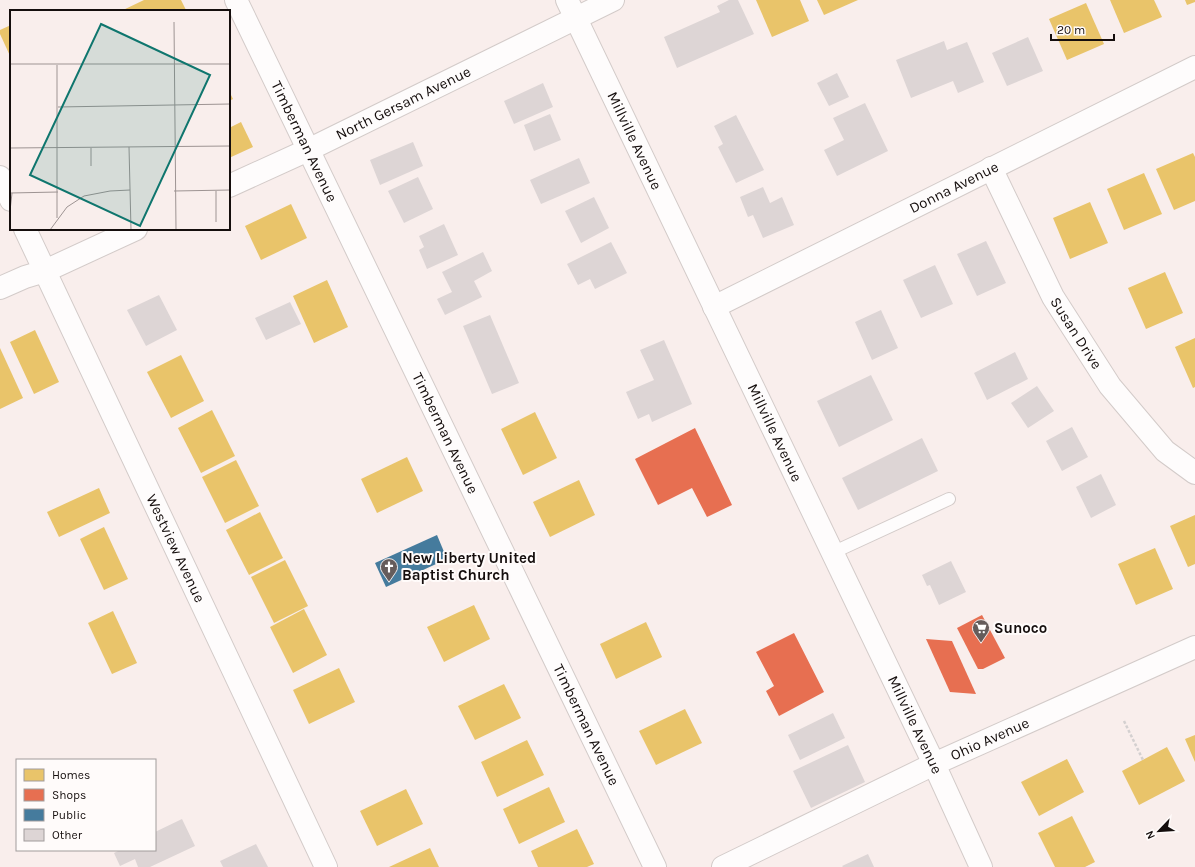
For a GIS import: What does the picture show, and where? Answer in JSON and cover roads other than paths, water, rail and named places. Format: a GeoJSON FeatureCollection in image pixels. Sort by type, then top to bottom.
{"type":"FeatureCollection","features":[{"type":"Feature","properties":{"kind":"street","name":"Timberman Avenue"},"geometry":{"type":"LineString","coordinates":[[236,0],[655,867]]}},
{"type":"Feature","properties":{"kind":"street","name":"North Gersam Avenue"},"geometry":{"type":"LineString","coordinates":[[230,186],[308,150],[571,9],[613,0]]}},
{"type":"Feature","properties":{"kind":"street","name":"Millville Avenue"},"geometry":{"type":"LineString","coordinates":[[571,9],[934,764],[981,867]]}},
{"type":"Feature","properties":{"kind":"street","name":"Donna Avenue"},"geometry":{"type":"LineString","coordinates":[[714,307],[1195,67]]}},
{"type":"Feature","properties":{"kind":"street","name":"Susan Drive"},"geometry":{"type":"LineString","coordinates":[[991,168],[1053,297],[1110,386],[1165,451],[1195,473]]}},
{"type":"Feature","properties":{"kind":"street"},"geometry":{"type":"LineString","coordinates":[[0,177],[10,198]]}},
{"type":"Feature","properties":{"kind":"street","name":"Westview Avenue"},"geometry":{"type":"LineString","coordinates":[[25,230],[326,867]]}},
{"type":"Feature","properties":{"kind":"street"},"geometry":{"type":"LineString","coordinates":[[0,288],[25,277],[45,271],[134,230]]}},
{"type":"Feature","properties":{"kind":"street","name":"Ohio Avenue"},"geometry":{"type":"LineString","coordinates":[[723,867],[934,764],[1195,647]]}},
{"type":"Feature","properties":{"kind":"lane"},"geometry":{"type":"LineString","coordinates":[[832,553],[949,499]]}},
{"type":"Feature","properties":{"kind":"place","name":"New Liberty United Baptist Church"},"geometry":{"type":"Point","coordinates":[389,582]}},
{"type":"Feature","properties":{"kind":"place","name":"Sunoco"},"geometry":{"type":"Point","coordinates":[981,643]}}]}
